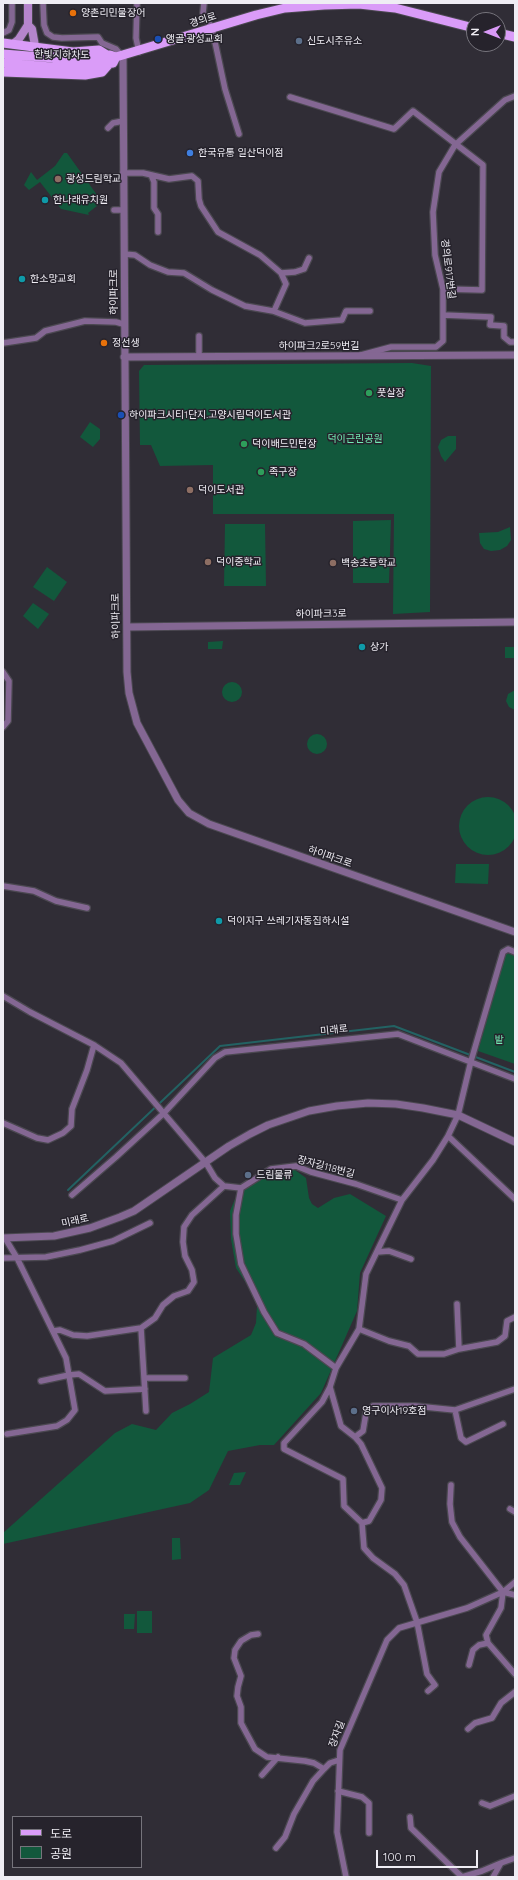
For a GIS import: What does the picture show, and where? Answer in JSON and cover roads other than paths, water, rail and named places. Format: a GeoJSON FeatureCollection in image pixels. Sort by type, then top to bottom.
{"type":"FeatureCollection","features":[{"type":"Feature","properties":{"kind":"main road"},"geometry":{"type":"LineString","coordinates":[[13,44],[19,39],[28,24],[28,3]]}},
{"type":"Feature","properties":{"kind":"main road","name":"경의로"},"geometry":{"type":"LineString","coordinates":[[108,60],[110,55],[120,57],[139,52],[212,28],[285,8],[348,3],[395,8],[466,26]]}},
{"type":"Feature","properties":{"kind":"main road"},"geometry":{"type":"LineString","coordinates":[[28,24],[32,29],[36,46]]}},
{"type":"Feature","properties":{"kind":"main road","name":"경의로"},"geometry":{"type":"LineString","coordinates":[[3,43],[36,46],[73,52],[99,50],[108,60]]}},
{"type":"Feature","properties":{"kind":"main road","name":"경의로"},"geometry":{"type":"LineString","coordinates":[[3,54],[67,59],[108,60]]}},
{"type":"Feature","properties":{"kind":"main road"},"geometry":{"type":"LineString","coordinates":[[3,72],[85,75],[102,72],[108,60]]}},
{"type":"Feature","properties":{"kind":"main road","name":"한빛지하차도"},"geometry":{"type":"LineString","coordinates":[[3,62],[51,67],[84,67],[108,60]]}},
{"type":"Feature","properties":{"kind":"street"},"geometry":{"type":"LineString","coordinates":[[3,33],[9,30],[12,22],[12,3]]}},
{"type":"Feature","properties":{"kind":"street"},"geometry":{"type":"LineString","coordinates":[[43,3],[44,25],[47,33],[53,37],[62,38],[98,37],[102,43],[116,49],[120,57]]}},
{"type":"Feature","properties":{"kind":"street"},"geometry":{"type":"LineString","coordinates":[[137,3],[136,38],[139,52]]}},
{"type":"Feature","properties":{"kind":"street"},"geometry":{"type":"LineString","coordinates":[[198,3],[212,28],[226,89],[240,134]]}},
{"type":"Feature","properties":{"kind":"street"},"geometry":{"type":"LineString","coordinates":[[203,13],[204,3]]}},
{"type":"Feature","properties":{"kind":"street","name":"하이파크로"},"geometry":{"type":"LineString","coordinates":[[120,57],[124,173],[127,672],[129,692],[134,714],[171,788],[178,800],[189,813],[209,824],[250,840],[515,932]]}},
{"type":"Feature","properties":{"kind":"street"},"geometry":{"type":"LineString","coordinates":[[290,96],[394,129],[413,111],[455,145],[483,165],[482,290],[443,289]]}},
{"type":"Feature","properties":{"kind":"street","name":"경의로917번길"},"geometry":{"type":"LineString","coordinates":[[358,356],[374,350],[391,347],[436,347],[443,341],[443,289],[435,255],[433,212],[439,172],[455,145],[505,100],[515,96]]}},
{"type":"Feature","properties":{"kind":"street"},"geometry":{"type":"LineString","coordinates":[[108,128],[113,123],[123,121]]}},
{"type":"Feature","properties":{"kind":"street"},"geometry":{"type":"LineString","coordinates":[[124,173],[143,173],[169,178],[192,176],[198,181],[201,206],[218,232],[260,255],[281,273],[286,284],[274,312]]}},
{"type":"Feature","properties":{"kind":"street"},"geometry":{"type":"LineString","coordinates":[[151,175],[154,182],[154,208],[158,214],[158,232]]}},
{"type":"Feature","properties":{"kind":"street"},"geometry":{"type":"LineString","coordinates":[[114,210],[124,210]]}},
{"type":"Feature","properties":{"kind":"street"},"geometry":{"type":"LineString","coordinates":[[124,254],[135,255],[150,265],[168,272],[184,273],[212,290],[245,306],[274,312],[305,323],[342,320],[346,311],[370,311]]}},
{"type":"Feature","properties":{"kind":"street"},"geometry":{"type":"LineString","coordinates":[[281,273],[295,272],[304,269],[309,258]]}},
{"type":"Feature","properties":{"kind":"street"},"geometry":{"type":"LineString","coordinates":[[443,315],[491,317],[490,326],[504,326],[504,337],[510,342],[515,342]]}},
{"type":"Feature","properties":{"kind":"street"},"geometry":{"type":"LineString","coordinates":[[3,343],[36,338],[45,331],[85,321],[116,322],[124,324]]}},
{"type":"Feature","properties":{"kind":"street"},"geometry":{"type":"LineString","coordinates":[[199,336],[199,357]]}},
{"type":"Feature","properties":{"kind":"street","name":"하이파크2로59번길"},"geometry":{"type":"LineString","coordinates":[[124,357],[515,355]]}},
{"type":"Feature","properties":{"kind":"street","name":"하이파크3로"},"geometry":{"type":"LineString","coordinates":[[127,627],[515,622]]}},
{"type":"Feature","properties":{"kind":"street"},"geometry":{"type":"LineString","coordinates":[[3,672],[8,682],[8,721],[3,727]]}},
{"type":"Feature","properties":{"kind":"street"},"geometry":{"type":"LineString","coordinates":[[3,886],[34,891],[56,901],[87,908]]}},
{"type":"Feature","properties":{"kind":"street"},"geometry":{"type":"LineString","coordinates":[[428,1692],[435,1685],[427,1674],[417,1622],[404,1585],[395,1574],[373,1558],[364,1548],[362,1523],[344,1506],[343,1479],[284,1449],[284,1443],[322,1402],[330,1387],[336,1368],[359,1329],[366,1274],[402,1200],[433,1160],[448,1136],[458,1115],[471,1060],[503,952],[508,949],[515,952]]}},
{"type":"Feature","properties":{"kind":"street"},"geometry":{"type":"LineString","coordinates":[[3,996],[30,1012],[94,1045],[121,1063],[206,1162],[215,1178],[224,1186],[241,1188],[236,1215],[236,1234],[241,1264],[264,1312],[277,1333],[304,1344],[336,1368]]}},
{"type":"Feature","properties":{"kind":"street","name":"미래로"},"geometry":{"type":"LineString","coordinates":[[72,1195],[116,1157],[215,1058],[226,1052],[398,1034],[471,1060],[515,1079]]}},
{"type":"Feature","properties":{"kind":"street"},"geometry":{"type":"LineString","coordinates":[[3,1123],[37,1138],[48,1140],[63,1133],[71,1126],[72,1109],[88,1070],[94,1045]]}},
{"type":"Feature","properties":{"kind":"street","name":"미래로"},"geometry":{"type":"LineString","coordinates":[[4,1238],[54,1236],[106,1223],[134,1211],[229,1146],[268,1125],[309,1111],[330,1107],[368,1103],[396,1104],[458,1115],[515,1142]]}},
{"type":"Feature","properties":{"kind":"street"},"geometry":{"type":"LineString","coordinates":[[448,1136],[515,1199]]}},
{"type":"Feature","properties":{"kind":"street","name":"장자길118번길"},"geometry":{"type":"LineString","coordinates":[[241,1188],[271,1169],[296,1166],[402,1200]]}},
{"type":"Feature","properties":{"kind":"street"},"geometry":{"type":"LineString","coordinates":[[53,1331],[60,1330],[73,1335],[87,1336],[141,1328],[155,1318],[163,1305],[174,1296],[188,1291],[194,1282],[192,1270],[185,1256],[183,1242],[184,1227],[192,1215],[224,1186]]}},
{"type":"Feature","properties":{"kind":"street"},"geometry":{"type":"LineString","coordinates":[[3,1258],[46,1257],[80,1250],[113,1241],[150,1223]]}},
{"type":"Feature","properties":{"kind":"street"},"geometry":{"type":"LineString","coordinates":[[4,1238],[17,1258],[66,1358],[75,1410],[67,1420],[57,1426],[7,1434]]}},
{"type":"Feature","properties":{"kind":"street"},"geometry":{"type":"LineString","coordinates":[[377,1252],[389,1251],[411,1259]]}},
{"type":"Feature","properties":{"kind":"street"},"geometry":{"type":"LineString","coordinates":[[457,1304],[459,1349]]}},
{"type":"Feature","properties":{"kind":"street"},"geometry":{"type":"LineString","coordinates":[[359,1329],[389,1341],[409,1346],[418,1354],[444,1354],[459,1349],[497,1342],[505,1336],[507,1321],[515,1317]]}},
{"type":"Feature","properties":{"kind":"street"},"geometry":{"type":"LineString","coordinates":[[141,1328],[146,1411]]}},
{"type":"Feature","properties":{"kind":"street"},"geometry":{"type":"LineString","coordinates":[[41,1381],[79,1374],[105,1390],[145,1389]]}},
{"type":"Feature","properties":{"kind":"street"},"geometry":{"type":"LineString","coordinates":[[144,1378],[185,1378]]}},
{"type":"Feature","properties":{"kind":"street"},"geometry":{"type":"LineString","coordinates":[[330,1387],[341,1426],[361,1444],[382,1488],[381,1500],[370,1521],[362,1523]]}},
{"type":"Feature","properties":{"kind":"street"},"geometry":{"type":"LineString","coordinates":[[355,1437],[363,1431],[366,1413],[373,1406],[415,1406],[455,1410],[515,1389]]}},
{"type":"Feature","properties":{"kind":"street"},"geometry":{"type":"LineString","coordinates":[[455,1410],[461,1438],[466,1442],[503,1424]]}},
{"type":"Feature","properties":{"kind":"street"},"geometry":{"type":"LineString","coordinates":[[451,1485],[450,1504],[452,1522],[460,1537],[503,1592],[515,1594]]}},
{"type":"Feature","properties":{"kind":"street","name":"장자길"},"geometry":{"type":"LineString","coordinates":[[346,1877],[337,1832],[340,1750],[387,1640],[399,1628],[467,1608],[503,1592],[515,1582]]}},
{"type":"Feature","properties":{"kind":"street"},"geometry":{"type":"LineString","coordinates":[[503,1592],[501,1608],[486,1635],[488,1643],[515,1674]]}},
{"type":"Feature","properties":{"kind":"street"},"geometry":{"type":"LineString","coordinates":[[258,1634],[250,1635],[241,1641],[235,1650],[234,1658],[241,1676],[237,1696],[241,1707],[241,1723],[255,1749],[267,1757],[278,1757],[314,1763],[324,1769]]}},
{"type":"Feature","properties":{"kind":"street"},"geometry":{"type":"LineString","coordinates":[[469,1665],[473,1650],[479,1645],[488,1643]]}},
{"type":"Feature","properties":{"kind":"street"},"geometry":{"type":"LineString","coordinates":[[468,1729],[475,1723],[492,1718],[501,1703],[515,1692]]}},
{"type":"Feature","properties":{"kind":"street"},"geometry":{"type":"LineString","coordinates":[[262,1776],[278,1757]]}},
{"type":"Feature","properties":{"kind":"street"},"geometry":{"type":"LineString","coordinates":[[276,1848],[285,1837],[294,1814],[313,1781],[330,1763],[339,1760]]}},
{"type":"Feature","properties":{"kind":"street"},"geometry":{"type":"LineString","coordinates":[[338,1791],[362,1797],[369,1803],[369,1833]]}},
{"type":"Feature","properties":{"kind":"street"},"geometry":{"type":"LineString","coordinates":[[482,1803],[490,1806],[515,1796]]}},
{"type":"Feature","properties":{"kind":"street"},"geometry":{"type":"LineString","coordinates":[[410,1817],[411,1828],[462,1877],[515,1858]]}},
{"type":"Feature","properties":{"kind":"street"},"geometry":{"type":"LineString","coordinates":[[493,1877],[502,1863]]}},
{"type":"Feature","properties":{"kind":"waterway"},"geometry":{"type":"LineString","coordinates":[[68,1190],[220,1046],[394,1026],[515,1072]]}},
{"type":"Feature","properties":{"kind":"place","name":"양촌리민물장어"},"geometry":{"type":"Point","coordinates":[73,13]}},
{"type":"Feature","properties":{"kind":"place","name":"앵골.광성교회"},"geometry":{"type":"Point","coordinates":[158,39]}},
{"type":"Feature","properties":{"kind":"place","name":"신도시주유소"},"geometry":{"type":"Point","coordinates":[299,41]}},
{"type":"Feature","properties":{"kind":"place","name":"한국유통 일산덕이점"},"geometry":{"type":"Point","coordinates":[190,153]}},
{"type":"Feature","properties":{"kind":"place","name":"광성드림학교"},"geometry":{"type":"Point","coordinates":[58,179]}},
{"type":"Feature","properties":{"kind":"place","name":"한나래유치원"},"geometry":{"type":"Point","coordinates":[45,200]}},
{"type":"Feature","properties":{"kind":"place","name":"한소망교회"},"geometry":{"type":"Point","coordinates":[22,279]}},
{"type":"Feature","properties":{"kind":"place","name":"정선생"},"geometry":{"type":"Point","coordinates":[104,343]}},
{"type":"Feature","properties":{"kind":"place","name":"풋살장"},"geometry":{"type":"Point","coordinates":[369,393]}},
{"type":"Feature","properties":{"kind":"place","name":"하이파크시티1단지.고양시립덕이도서관"},"geometry":{"type":"Point","coordinates":[121,415]}},
{"type":"Feature","properties":{"kind":"place","name":"덕이배드민턴장"},"geometry":{"type":"Point","coordinates":[244,444]}},
{"type":"Feature","properties":{"kind":"place","name":"족구장"},"geometry":{"type":"Point","coordinates":[261,472]}},
{"type":"Feature","properties":{"kind":"place","name":"덕이도서관"},"geometry":{"type":"Point","coordinates":[190,490]}},
{"type":"Feature","properties":{"kind":"place","name":"덕이중학교"},"geometry":{"type":"Point","coordinates":[208,562]}},
{"type":"Feature","properties":{"kind":"place","name":"백송초등학교"},"geometry":{"type":"Point","coordinates":[333,563]}},
{"type":"Feature","properties":{"kind":"place","name":"상가"},"geometry":{"type":"Point","coordinates":[362,647]}},
{"type":"Feature","properties":{"kind":"place","name":"덕이지구 쓰레기자동집하시설"},"geometry":{"type":"Point","coordinates":[219,921]}},
{"type":"Feature","properties":{"kind":"place","name":"드림물류"},"geometry":{"type":"Point","coordinates":[248,1175]}},
{"type":"Feature","properties":{"kind":"place","name":"영구이사19호점"},"geometry":{"type":"Point","coordinates":[354,1411]}},
{"type":"Feature","properties":{"kind":"park label","name":"덕이근린공원"},"geometry":{"type":"Point","coordinates":[355,439]}},
{"type":"Feature","properties":{"kind":"park label","name":"밭"},"geometry":{"type":"Point","coordinates":[499,1040]}}]}
